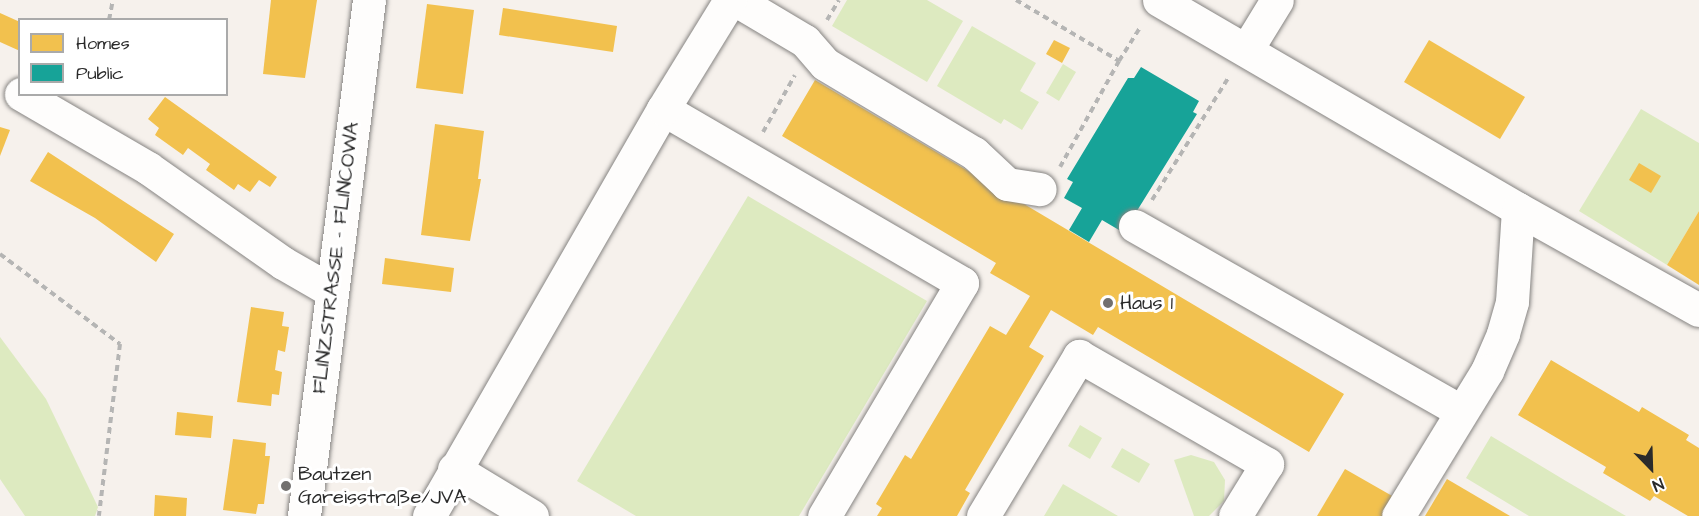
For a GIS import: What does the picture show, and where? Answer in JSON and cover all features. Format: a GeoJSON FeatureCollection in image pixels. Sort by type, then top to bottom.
{"type":"FeatureCollection","features":[{"type":"Feature","properties":{"kind":"street","name":"FLINZSTRASSE - FLINCOWA"},"geometry":{"type":"LineString","coordinates":[[304,516],[330,290],[369,0]]}},
{"type":"Feature","properties":{"kind":"street"},"geometry":{"type":"LineString","coordinates":[[429,516],[663,109],[730,0]]}},
{"type":"Feature","properties":{"kind":"street"},"geometry":{"type":"LineString","coordinates":[[736,0],[805,41],[825,64],[974,153],[1007,184],[1040,189]]}},
{"type":"Feature","properties":{"kind":"street"},"geometry":{"type":"LineString","coordinates":[[1247,49],[1278,0]]}},
{"type":"Feature","properties":{"kind":"street"},"geometry":{"type":"LineString","coordinates":[[1152,10],[1247,49],[1518,209],[1699,310]]}},
{"type":"Feature","properties":{"kind":"street"},"geometry":{"type":"LineString","coordinates":[[0,83],[18,93]]}},
{"type":"Feature","properties":{"kind":"street"},"geometry":{"type":"LineString","coordinates":[[23,96],[148,168],[283,263],[330,290]]}},
{"type":"Feature","properties":{"kind":"street"},"geometry":{"type":"LineString","coordinates":[[663,109],[962,283],[824,516]]}},
{"type":"Feature","properties":{"kind":"street"},"geometry":{"type":"LineString","coordinates":[[1398,516],[1486,371],[1503,334],[1512,302],[1518,209]]}},
{"type":"Feature","properties":{"kind":"street"},"geometry":{"type":"LineString","coordinates":[[1135,226],[1460,411]]}},
{"type":"Feature","properties":{"kind":"street"},"geometry":{"type":"LineString","coordinates":[[983,516],[1079,356],[1267,464],[1235,516]]}},
{"type":"Feature","properties":{"kind":"street"},"geometry":{"type":"LineString","coordinates":[[454,469],[532,516]]}},
{"type":"Feature","properties":{"kind":"path"},"geometry":{"type":"LineString","coordinates":[[108,18],[113,0]]}},
{"type":"Feature","properties":{"kind":"path"},"geometry":{"type":"LineString","coordinates":[[1016,0],[1119,61]]}},
{"type":"Feature","properties":{"kind":"path"},"geometry":{"type":"LineString","coordinates":[[1040,189],[1055,176],[1119,61],[1152,10]]}},
{"type":"Feature","properties":{"kind":"path"},"geometry":{"type":"LineString","coordinates":[[1135,226],[1247,49]]}},
{"type":"Feature","properties":{"kind":"path"},"geometry":{"type":"LineString","coordinates":[[0,255],[120,344],[99,516]]}},
{"type":"Feature","properties":{"kind":"green space"},"geometry":{"type":"Polygon","coordinates":[[[847,0],[927,0],[963,21],[927,82],[832,26],[847,0]]]}},
{"type":"Feature","properties":{"kind":"green space"},"geometry":{"type":"Polygon","coordinates":[[[972,26],[1036,63],[1020,91],[1039,102],[1022,130],[1004,119],[1001,124],[937,86],[972,26]]]}},
{"type":"Feature","properties":{"kind":"green space"},"geometry":{"type":"Polygon","coordinates":[[[1063,64],[1076,72],[1059,101],[1046,93],[1063,64]]]}},
{"type":"Feature","properties":{"kind":"green space"},"geometry":{"type":"Polygon","coordinates":[[[1641,109],[1699,143],[1699,211],[1667,265],[1579,211],[1641,109]]]}},
{"type":"Feature","properties":{"kind":"green space"},"geometry":{"type":"Polygon","coordinates":[[[748,196],[927,301],[799,516],[636,516],[577,481],[748,196]]]}},
{"type":"Feature","properties":{"kind":"green space"},"geometry":{"type":"Polygon","coordinates":[[[0,337],[46,399],[98,507],[95,516],[25,516],[0,479],[0,337]]]}},
{"type":"Feature","properties":{"kind":"green space"},"geometry":{"type":"Polygon","coordinates":[[[1080,425],[1102,438],[1090,459],[1068,446],[1080,425]]]}},
{"type":"Feature","properties":{"kind":"green space"},"geometry":{"type":"Polygon","coordinates":[[[1491,436],[1626,516],[1529,516],[1466,478],[1491,436]]]}},
{"type":"Feature","properties":{"kind":"green space"},"geometry":{"type":"Polygon","coordinates":[[[1122,448],[1150,464],[1139,483],[1111,467],[1122,448]]]}},
{"type":"Feature","properties":{"kind":"green space"},"geometry":{"type":"Polygon","coordinates":[[[1191,455],[1214,462],[1225,480],[1224,501],[1209,516],[1194,516],[1174,460],[1191,455]]]}},
{"type":"Feature","properties":{"kind":"green space"},"geometry":{"type":"Polygon","coordinates":[[[1063,484],[1118,516],[1044,516],[1063,484]]]}},
{"type":"Feature","properties":{"kind":"building: Homes"},"geometry":{"type":"Polygon","coordinates":[[[271,0],[317,0],[305,78],[263,74],[271,0]]]}},
{"type":"Feature","properties":{"kind":"building: Homes"},"geometry":{"type":"Polygon","coordinates":[[[427,4],[474,10],[463,94],[416,88],[427,4]]]}},
{"type":"Feature","properties":{"kind":"building: Homes"},"geometry":{"type":"Polygon","coordinates":[[[503,8],[617,26],[613,52],[499,35],[503,8]]]}},
{"type":"Feature","properties":{"kind":"building: Homes"},"geometry":{"type":"Polygon","coordinates":[[[0,13],[18,21],[18,50],[0,42],[0,13]]]}},
{"type":"Feature","properties":{"kind":"building: Homes"},"geometry":{"type":"Polygon","coordinates":[[[1054,40],[1070,48],[1062,63],[1046,54],[1054,40]]]}},
{"type":"Feature","properties":{"kind":"building: Homes"},"geometry":{"type":"Polygon","coordinates":[[[1429,40],[1525,97],[1500,139],[1404,82],[1429,40]]]}},
{"type":"Feature","properties":{"kind":"building: Homes","name":"Haus 1"},"geometry":{"type":"Polygon","coordinates":[[[815,80],[1344,394],[1309,452],[1098,327],[1093,335],[1051,310],[1029,347],[1044,356],[965,490],[970,493],[957,516],[877,516],[882,508],[876,504],[905,455],[911,459],[990,326],[1006,335],[1030,296],[990,273],[996,263],[782,136],[815,80]]]}},
{"type":"Feature","properties":{"kind":"building: Homes"},"geometry":{"type":"Polygon","coordinates":[[[165,97],[277,177],[270,187],[259,180],[250,192],[238,184],[234,190],[206,170],[210,164],[188,148],[183,155],[155,135],[159,128],[148,119],[165,97]]]}},
{"type":"Feature","properties":{"kind":"building: Homes"},"geometry":{"type":"Polygon","coordinates":[[[435,124],[484,131],[478,179],[481,179],[470,241],[421,235],[435,124]]]}},
{"type":"Feature","properties":{"kind":"building: Homes"},"geometry":{"type":"Polygon","coordinates":[[[0,127],[10,130],[0,156],[0,127]]]}},
{"type":"Feature","properties":{"kind":"building: Homes"},"geometry":{"type":"Polygon","coordinates":[[[48,152],[174,234],[156,262],[95,218],[30,181],[48,152]]]}},
{"type":"Feature","properties":{"kind":"building: Homes"},"geometry":{"type":"Polygon","coordinates":[[[1639,163],[1661,176],[1651,193],[1629,180],[1639,163]]]}},
{"type":"Feature","properties":{"kind":"building: Homes"},"geometry":{"type":"Polygon","coordinates":[[[1699,211],[1699,285],[1667,265],[1699,211]]]}},
{"type":"Feature","properties":{"kind":"building: Homes"},"geometry":{"type":"Polygon","coordinates":[[[385,258],[454,268],[451,292],[382,284],[385,258]]]}},
{"type":"Feature","properties":{"kind":"building: Homes"},"geometry":{"type":"Polygon","coordinates":[[[251,307],[284,312],[282,326],[289,327],[285,352],[278,350],[275,370],[282,372],[279,395],[272,394],[271,406],[237,402],[251,307]]]}},
{"type":"Feature","properties":{"kind":"building: Homes"},"geometry":{"type":"Polygon","coordinates":[[[1551,360],[1639,412],[1642,407],[1689,435],[1686,440],[1699,448],[1699,516],[1688,516],[1654,496],[1650,501],[1603,473],[1606,467],[1518,415],[1551,360]]]}},
{"type":"Feature","properties":{"kind":"building: Homes"},"geometry":{"type":"Polygon","coordinates":[[[177,412],[213,416],[211,438],[175,435],[177,412]]]}},
{"type":"Feature","properties":{"kind":"building: Homes"},"geometry":{"type":"Polygon","coordinates":[[[233,439],[266,443],[265,456],[270,456],[264,504],[258,504],[256,514],[223,510],[233,439]]]}},
{"type":"Feature","properties":{"kind":"building: Homes"},"geometry":{"type":"Polygon","coordinates":[[[1345,469],[1394,497],[1383,516],[1317,516],[1345,469]]]}},
{"type":"Feature","properties":{"kind":"building: Homes"},"geometry":{"type":"Polygon","coordinates":[[[1447,479],[1510,516],[1425,516],[1447,479]]]}},
{"type":"Feature","properties":{"kind":"building: Homes"},"geometry":{"type":"Polygon","coordinates":[[[155,495],[187,498],[186,516],[154,516],[155,495]]]}},
{"type":"Feature","properties":{"kind":"building: Public"},"geometry":{"type":"Polygon","coordinates":[[[1141,67],[1199,101],[1193,112],[1197,114],[1135,214],[1128,215],[1119,230],[1102,220],[1089,242],[1069,230],[1082,208],[1064,198],[1073,182],[1067,179],[1128,78],[1134,78],[1141,67]]]}},
{"type":"Feature","properties":{"kind":"place","name":"Haus 1"},"geometry":{"type":"Point","coordinates":[1108,303]}},
{"type":"Feature","properties":{"kind":"place","name":"Bautzen Gareisstraße/JVA"},"geometry":{"type":"Point","coordinates":[286,486]}}]}
